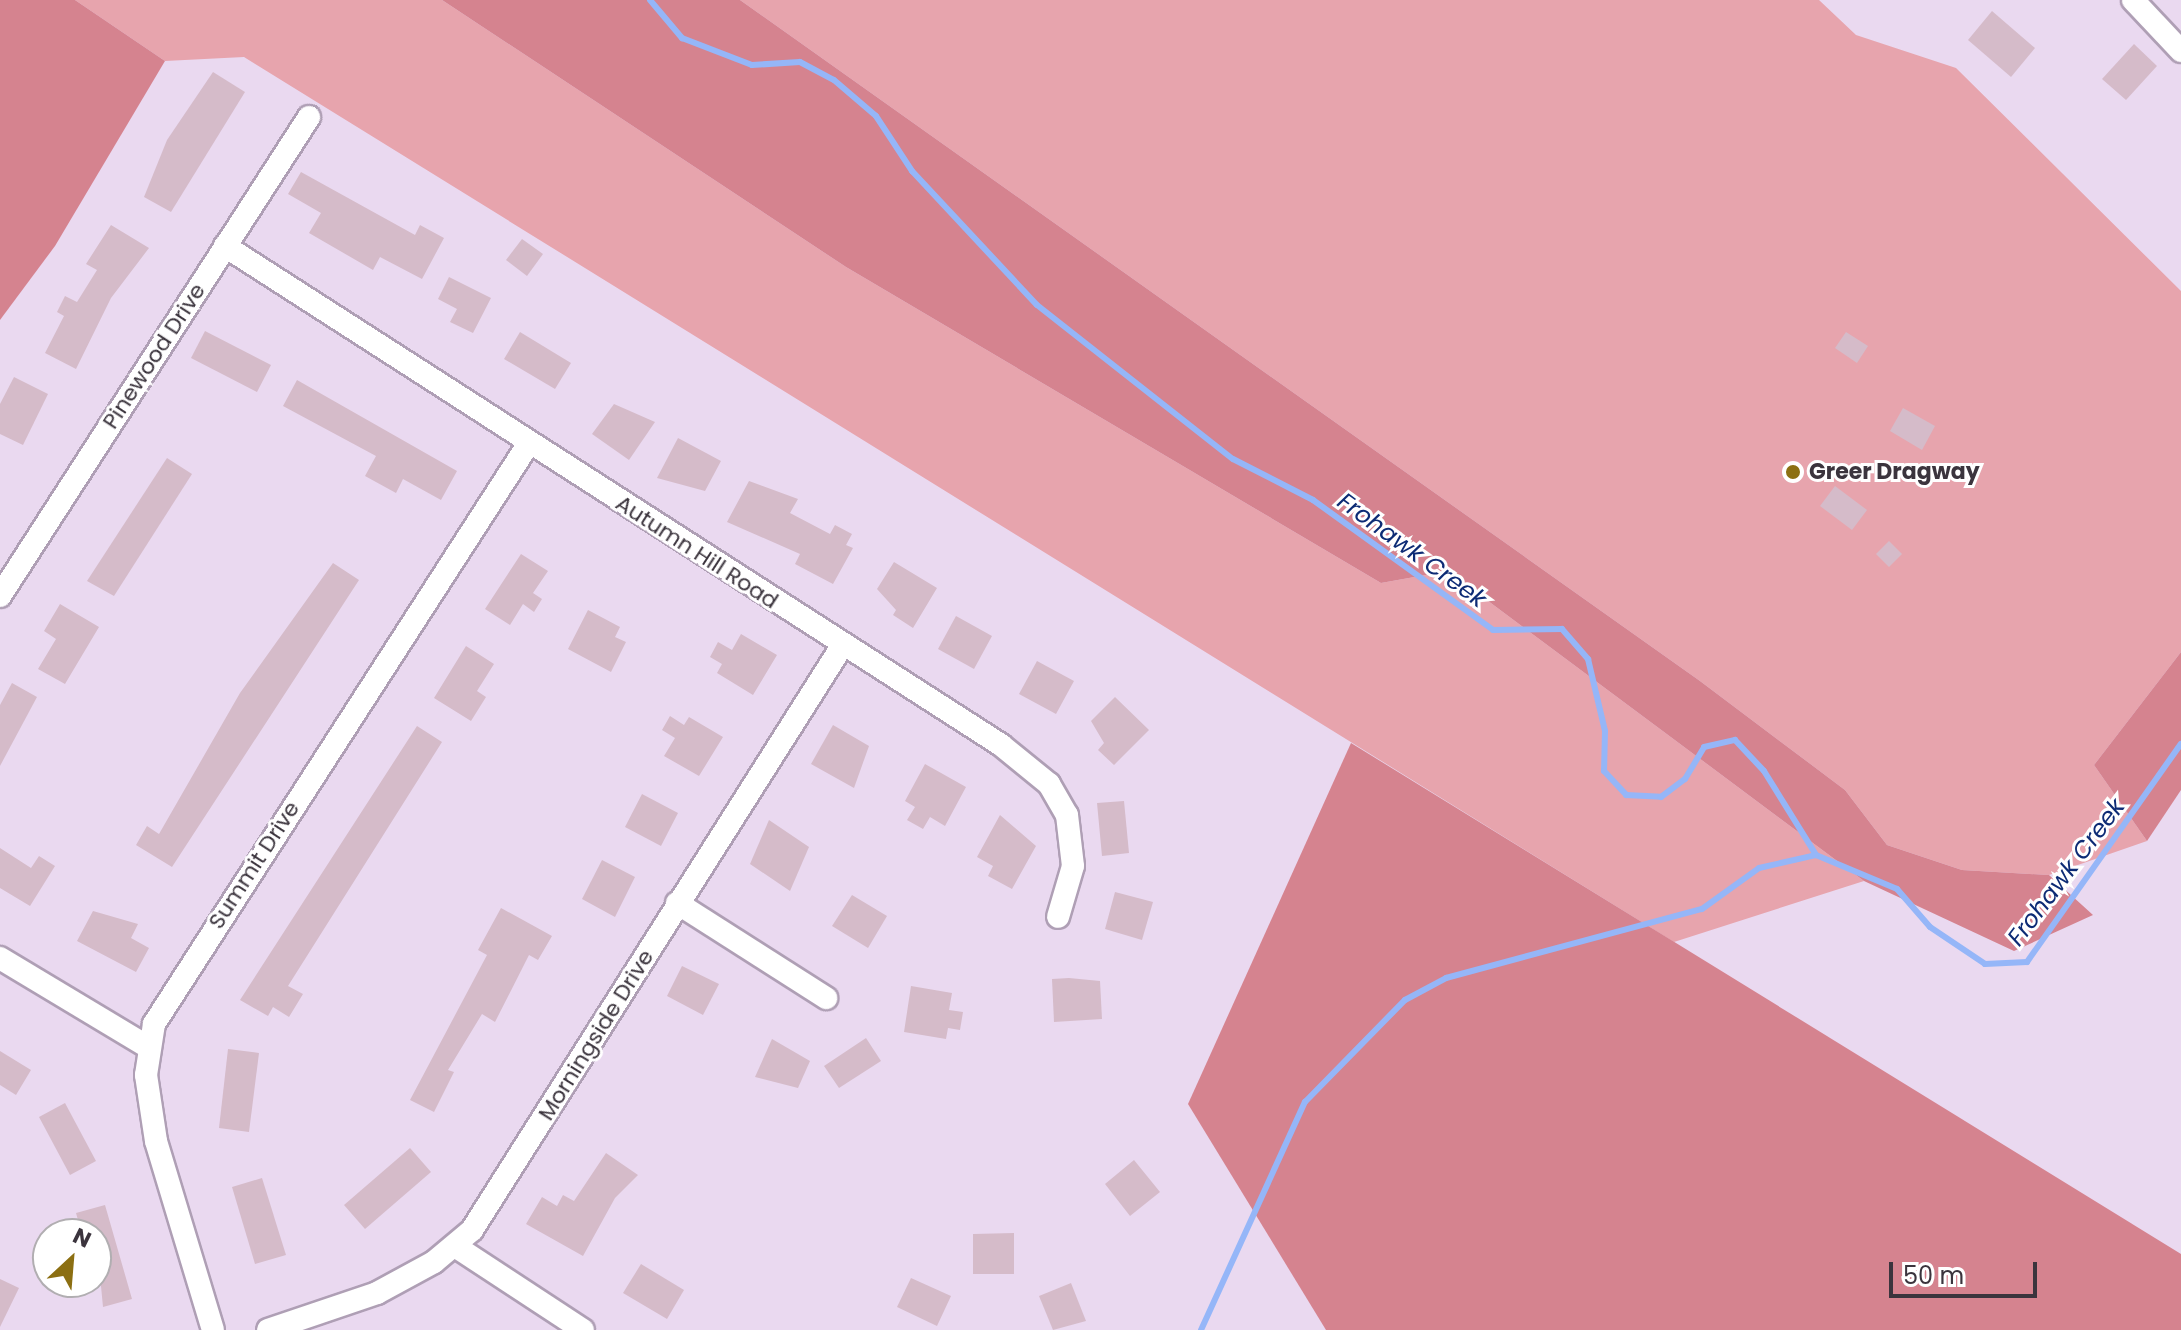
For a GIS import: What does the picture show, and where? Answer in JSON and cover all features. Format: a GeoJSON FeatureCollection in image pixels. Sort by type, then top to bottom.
{"type":"FeatureCollection","features":[{"type":"Feature","properties":{"kind":"street"},"geometry":{"type":"LineString","coordinates":[[2133,0],[2181,51]]}},
{"type":"Feature","properties":{"kind":"street","name":"Pinewood Drive"},"geometry":{"type":"LineString","coordinates":[[0,596],[309,117]]}},
{"type":"Feature","properties":{"kind":"street","name":"Autumn Hill Road"},"geometry":{"type":"LineString","coordinates":[[225,246],[842,646],[1001,745],[1049,784],[1067,815],[1073,866],[1058,917]]}},
{"type":"Feature","properties":{"kind":"street","name":"Summit Drive"},"geometry":{"type":"LineString","coordinates":[[213,1330],[165,1183],[148,1047],[165,1002],[529,443]]}},
{"type":"Feature","properties":{"kind":"street","name":"Morningside Drive"},"geometry":{"type":"LineString","coordinates":[[268,1330],[377,1293],[455,1246],[486,1210],[842,646]]}},
{"type":"Feature","properties":{"kind":"street"},"geometry":{"type":"LineString","coordinates":[[677,903],[826,998]]}},
{"type":"Feature","properties":{"kind":"street"},"geometry":{"type":"LineString","coordinates":[[0,958],[148,1047]]}},
{"type":"Feature","properties":{"kind":"street"},"geometry":{"type":"LineString","coordinates":[[455,1246],[583,1330]]}},
{"type":"Feature","properties":{"kind":"shaded area"},"geometry":{"type":"Polygon","coordinates":[[[0,0],[75,0],[165,61],[55,246],[0,320],[0,0]]]}},
{"type":"Feature","properties":{"kind":"shaded area"},"geometry":{"type":"Polygon","coordinates":[[[75,0],[442,0],[846,267],[1381,583],[1448,571],[1864,881],[1674,942],[244,57],[165,61],[75,0]]]}},
{"type":"Feature","properties":{"kind":"shaded area"},"geometry":{"type":"Polygon","coordinates":[[[442,0],[740,0],[1700,681],[1845,790],[1887,845],[1962,870],[2049,875],[2093,915],[2014,951],[1864,881],[1448,571],[1381,583],[846,267],[442,0]]]}},
{"type":"Feature","properties":{"kind":"shaded area","name":"Greer Dragway"},"geometry":{"type":"Polygon","coordinates":[[[740,0],[1819,0],[1856,35],[1956,68],[2181,291],[2181,652],[2094,765],[2147,841],[2049,875],[1962,870],[1887,845],[1845,790],[1700,681],[740,0]]]}},
{"type":"Feature","properties":{"kind":"shaded area"},"geometry":{"type":"Polygon","coordinates":[[[2181,652],[2181,790],[2147,841],[2094,765],[2181,652]]]}},
{"type":"Feature","properties":{"kind":"shaded area"},"geometry":{"type":"Polygon","coordinates":[[[1351,743],[2181,1254],[2181,1330],[1326,1330],[1188,1104],[1351,743]]]}},
{"type":"Feature","properties":{"kind":"building"},"geometry":{"type":"Polygon","coordinates":[[[1992,11],[2035,48],[2011,77],[1968,40],[1992,11]]]}},
{"type":"Feature","properties":{"kind":"building"},"geometry":{"type":"Polygon","coordinates":[[[2134,44],[2157,66],[2126,100],[2102,79],[2134,44]]]}},
{"type":"Feature","properties":{"kind":"building"},"geometry":{"type":"Polygon","coordinates":[[[213,72],[245,92],[171,212],[144,197],[167,140],[213,72]]]}},
{"type":"Feature","properties":{"kind":"building"},"geometry":{"type":"Polygon","coordinates":[[[301,172],[415,235],[420,225],[444,238],[422,279],[380,257],[373,270],[309,233],[321,213],[288,194],[301,172]]]}},
{"type":"Feature","properties":{"kind":"building"},"geometry":{"type":"Polygon","coordinates":[[[111,225],[149,248],[111,298],[76,369],[45,353],[64,316],[57,312],[65,296],[77,302],[97,270],[86,264],[111,225]]]}},
{"type":"Feature","properties":{"kind":"building"},"geometry":{"type":"Polygon","coordinates":[[[522,239],[543,254],[527,276],[506,260],[522,239]]]}},
{"type":"Feature","properties":{"kind":"building"},"geometry":{"type":"Polygon","coordinates":[[[449,277],[491,298],[473,333],[450,322],[457,309],[438,299],[449,277]]]}},
{"type":"Feature","properties":{"kind":"building"},"geometry":{"type":"Polygon","coordinates":[[[205,331],[271,365],[257,392],[191,358],[205,331]]]}},
{"type":"Feature","properties":{"kind":"building"},"geometry":{"type":"Polygon","coordinates":[[[520,332],[571,363],[555,389],[504,359],[520,332]]]}},
{"type":"Feature","properties":{"kind":"building"},"geometry":{"type":"Polygon","coordinates":[[[1846,332],[1868,346],[1857,363],[1835,348],[1846,332]]]}},
{"type":"Feature","properties":{"kind":"building"},"geometry":{"type":"Polygon","coordinates":[[[14,377],[48,394],[23,445],[0,434],[0,404],[14,377]]]}},
{"type":"Feature","properties":{"kind":"building"},"geometry":{"type":"Polygon","coordinates":[[[297,380],[457,471],[441,500],[403,479],[396,493],[365,476],[376,456],[283,406],[297,380]]]}},
{"type":"Feature","properties":{"kind":"building"},"geometry":{"type":"Polygon","coordinates":[[[614,404],[655,422],[629,460],[592,434],[614,404]]]}},
{"type":"Feature","properties":{"kind":"building"},"geometry":{"type":"Polygon","coordinates":[[[1903,408],[1935,426],[1922,450],[1890,431],[1903,408]]]}},
{"type":"Feature","properties":{"kind":"building"},"geometry":{"type":"Polygon","coordinates":[[[678,438],[721,461],[705,491],[657,478],[678,438]]]}},
{"type":"Feature","properties":{"kind":"building"},"geometry":{"type":"Polygon","coordinates":[[[167,458],[192,474],[114,596],[87,581],[167,458]]]}},
{"type":"Feature","properties":{"kind":"building"},"geometry":{"type":"Polygon","coordinates":[[[749,481],[798,499],[790,513],[830,534],[835,525],[852,534],[846,545],[853,548],[833,584],[795,564],[800,554],[727,522],[749,481]]]}},
{"type":"Feature","properties":{"kind":"building"},"geometry":{"type":"Polygon","coordinates":[[[1835,486],[1867,510],[1852,530],[1820,506],[1835,486]]]}},
{"type":"Feature","properties":{"kind":"building"},"geometry":{"type":"Polygon","coordinates":[[[1889,541],[1902,554],[1889,567],[1876,554],[1889,541]]]}},
{"type":"Feature","properties":{"kind":"building"},"geometry":{"type":"Polygon","coordinates":[[[521,554],[548,571],[533,593],[542,599],[534,612],[523,604],[510,625],[485,609],[521,554]]]}},
{"type":"Feature","properties":{"kind":"building"},"geometry":{"type":"Polygon","coordinates":[[[894,562],[937,588],[913,628],[893,615],[896,610],[877,589],[894,562]]]}},
{"type":"Feature","properties":{"kind":"building"},"geometry":{"type":"Polygon","coordinates":[[[333,563],[359,580],[172,867],[136,845],[147,826],[159,834],[240,693],[333,563]]]}},
{"type":"Feature","properties":{"kind":"building"},"geometry":{"type":"Polygon","coordinates":[[[60,604],[99,627],[65,684],[38,669],[56,639],[44,631],[60,604]]]}},
{"type":"Feature","properties":{"kind":"building"},"geometry":{"type":"Polygon","coordinates":[[[588,610],[620,627],[615,637],[626,642],[611,672],[568,649],[588,610]]]}},
{"type":"Feature","properties":{"kind":"building"},"geometry":{"type":"Polygon","coordinates":[[[956,616],[992,636],[974,669],[938,649],[956,616]]]}},
{"type":"Feature","properties":{"kind":"building"},"geometry":{"type":"Polygon","coordinates":[[[741,634],[777,655],[753,695],[717,673],[722,664],[710,657],[718,642],[732,650],[741,634]]]}},
{"type":"Feature","properties":{"kind":"building"},"geometry":{"type":"Polygon","coordinates":[[[466,646],[494,664],[477,691],[486,697],[471,721],[434,698],[466,646]]]}},
{"type":"Feature","properties":{"kind":"building"},"geometry":{"type":"Polygon","coordinates":[[[1037,661],[1074,681],[1056,714],[1019,694],[1037,661]]]}},
{"type":"Feature","properties":{"kind":"building"},"geometry":{"type":"Polygon","coordinates":[[[12,683],[37,697],[0,766],[0,705],[12,683]]]}},
{"type":"Feature","properties":{"kind":"building"},"geometry":{"type":"Polygon","coordinates":[[[1115,697],[1149,730],[1114,765],[1098,750],[1104,743],[1091,721],[1115,697]]]}},
{"type":"Feature","properties":{"kind":"building"},"geometry":{"type":"Polygon","coordinates":[[[670,716],[684,725],[689,717],[723,737],[699,776],[664,756],[675,738],[662,730],[670,716]]]}},
{"type":"Feature","properties":{"kind":"building"},"geometry":{"type":"Polygon","coordinates":[[[833,725],[869,746],[854,788],[811,764],[833,725]]]}},
{"type":"Feature","properties":{"kind":"building"},"geometry":{"type":"Polygon","coordinates":[[[417,726],[442,742],[288,986],[303,994],[289,1017],[273,1007],[268,1016],[240,1000],[417,726]]]}},
{"type":"Feature","properties":{"kind":"building"},"geometry":{"type":"Polygon","coordinates":[[[925,764],[966,787],[945,826],[930,817],[923,829],[907,820],[915,807],[905,801],[925,764]]]}},
{"type":"Feature","properties":{"kind":"building"},"geometry":{"type":"Polygon","coordinates":[[[642,794],[678,813],[661,846],[625,827],[642,794]]]}},
{"type":"Feature","properties":{"kind":"building"},"geometry":{"type":"Polygon","coordinates":[[[1124,801],[1129,853],[1102,856],[1097,803],[1124,801]]]}},
{"type":"Feature","properties":{"kind":"building"},"geometry":{"type":"Polygon","coordinates":[[[1000,815],[1036,846],[1012,889],[988,876],[993,866],[977,857],[1000,815]]]}},
{"type":"Feature","properties":{"kind":"building"},"geometry":{"type":"Polygon","coordinates":[[[769,820],[809,847],[790,891],[750,864],[769,820]]]}},
{"type":"Feature","properties":{"kind":"building"},"geometry":{"type":"Polygon","coordinates":[[[0,848],[31,868],[39,856],[55,866],[30,906],[0,888],[0,848]]]}},
{"type":"Feature","properties":{"kind":"building"},"geometry":{"type":"Polygon","coordinates":[[[602,860],[635,877],[615,917],[582,899],[602,860]]]}},
{"type":"Feature","properties":{"kind":"building"},"geometry":{"type":"Polygon","coordinates":[[[1115,892],[1153,902],[1142,940],[1105,929],[1115,892]]]}},
{"type":"Feature","properties":{"kind":"building"},"geometry":{"type":"Polygon","coordinates":[[[852,895],[887,916],[868,948],[832,926],[852,895]]]}},
{"type":"Feature","properties":{"kind":"building"},"geometry":{"type":"Polygon","coordinates":[[[501,908],[552,936],[538,960],[529,955],[495,1022],[482,1014],[448,1070],[454,1072],[434,1112],[410,1100],[487,955],[478,950],[501,908]]]}},
{"type":"Feature","properties":{"kind":"building"},"geometry":{"type":"Polygon","coordinates":[[[93,911],[138,924],[131,938],[149,948],[136,972],[77,941],[93,911]]]}},
{"type":"Feature","properties":{"kind":"building"},"geometry":{"type":"Polygon","coordinates":[[[682,966],[719,984],[703,1015],[667,996],[682,966]]]}},
{"type":"Feature","properties":{"kind":"building"},"geometry":{"type":"Polygon","coordinates":[[[1052,979],[1100,981],[1102,1019],[1054,1022],[1052,979]]]}},
{"type":"Feature","properties":{"kind":"building"},"geometry":{"type":"Polygon","coordinates":[[[911,986],[952,993],[949,1010],[963,1012],[960,1030],[948,1028],[946,1039],[904,1032],[911,986]]]}},
{"type":"Feature","properties":{"kind":"building"},"geometry":{"type":"Polygon","coordinates":[[[866,1038],[881,1061],[839,1088],[824,1066],[866,1038]]]}},
{"type":"Feature","properties":{"kind":"building"},"geometry":{"type":"Polygon","coordinates":[[[772,1039],[810,1061],[798,1088],[755,1077],[772,1039]]]}},
{"type":"Feature","properties":{"kind":"building"},"geometry":{"type":"Polygon","coordinates":[[[228,1049],[259,1053],[249,1132],[219,1128],[228,1049]]]}},
{"type":"Feature","properties":{"kind":"building"},"geometry":{"type":"Polygon","coordinates":[[[0,1051],[31,1070],[16,1095],[0,1085],[0,1051]]]}},
{"type":"Feature","properties":{"kind":"building"},"geometry":{"type":"Polygon","coordinates":[[[65,1103],[96,1161],[70,1175],[39,1117],[65,1103]]]}},
{"type":"Feature","properties":{"kind":"building"},"geometry":{"type":"Polygon","coordinates":[[[410,1148],[431,1172],[365,1229],[344,1205],[410,1148]]]}},
{"type":"Feature","properties":{"kind":"building"},"geometry":{"type":"Polygon","coordinates":[[[606,1153],[638,1175],[615,1198],[583,1256],[526,1224],[542,1197],[557,1206],[563,1195],[574,1201],[606,1153]]]}},
{"type":"Feature","properties":{"kind":"building"},"geometry":{"type":"Polygon","coordinates":[[[1134,1160],[1160,1192],[1130,1216],[1105,1184],[1134,1160]]]}},
{"type":"Feature","properties":{"kind":"building"},"geometry":{"type":"Polygon","coordinates":[[[262,1178],[286,1255],[255,1264],[232,1187],[262,1178]]]}},
{"type":"Feature","properties":{"kind":"building"},"geometry":{"type":"Polygon","coordinates":[[[105,1205],[109,1218],[77,1218],[76,1213],[105,1205]]]}},
{"type":"Feature","properties":{"kind":"building"},"geometry":{"type":"Polygon","coordinates":[[[112,1229],[132,1299],[103,1307],[102,1298],[112,1298],[112,1229]]]}},
{"type":"Feature","properties":{"kind":"building"},"geometry":{"type":"Polygon","coordinates":[[[1014,1233],[1014,1274],[973,1274],[973,1234],[1014,1233]]]}},
{"type":"Feature","properties":{"kind":"building"},"geometry":{"type":"Polygon","coordinates":[[[641,1264],[684,1290],[667,1319],[623,1293],[641,1264]]]}},
{"type":"Feature","properties":{"kind":"building"},"geometry":{"type":"Polygon","coordinates":[[[911,1278],[951,1296],[937,1326],[897,1307],[911,1278]]]}},
{"type":"Feature","properties":{"kind":"building"},"geometry":{"type":"Polygon","coordinates":[[[0,1279],[19,1288],[0,1327],[0,1279]]]}},
{"type":"Feature","properties":{"kind":"building"},"geometry":{"type":"Polygon","coordinates":[[[1071,1283],[1086,1321],[1053,1330],[1039,1296],[1071,1283]]]}},
{"type":"Feature","properties":{"kind":"waterway","name":"Frohawk Creek"},"geometry":{"type":"LineString","coordinates":[[650,0],[682,38],[752,65],[800,62],[834,80],[876,116],[912,171],[1037,305],[1233,459],[1313,500],[1493,630],[1562,629],[1588,659],[1605,731],[1604,771],[1626,795],[1661,797],[1685,779],[1704,747],[1735,740],[1764,771],[1816,855],[1897,889],[1930,927],[1985,964],[2027,962],[2181,744]]}},
{"type":"Feature","properties":{"kind":"waterway"},"geometry":{"type":"LineString","coordinates":[[1201,1330],[1305,1102],[1405,1000],[1446,978],[1702,909],[1759,868],[1816,855]]}},
{"type":"Feature","properties":{"kind":"place","name":"Greer Dragway"},"geometry":{"type":"Point","coordinates":[1793,472]}}]}
